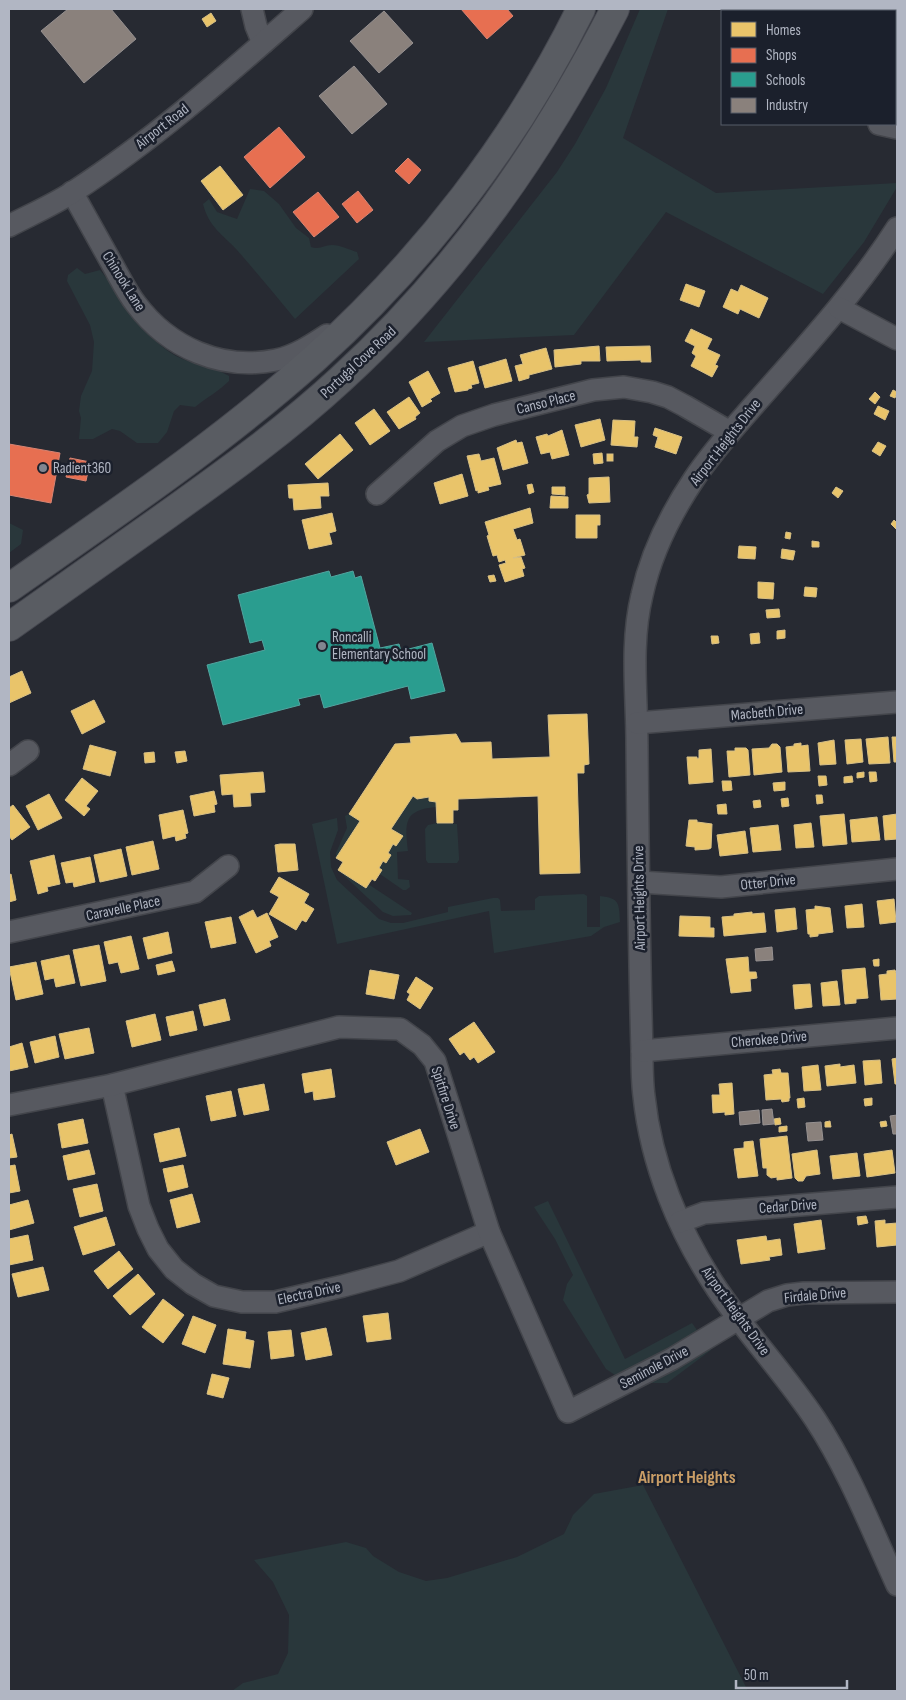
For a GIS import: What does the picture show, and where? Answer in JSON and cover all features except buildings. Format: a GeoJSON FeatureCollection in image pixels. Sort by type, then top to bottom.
{"type":"FeatureCollection","features":[{"type":"Feature","properties":{"kind":"main road"},"geometry":{"type":"LineString","coordinates":[[9,588],[138,498],[232,427],[313,359],[361,313],[432,237],[504,142],[539,86],[581,9]]}},
{"type":"Feature","properties":{"kind":"main road","name":"Portugal Cove Road"},"geometry":{"type":"LineString","coordinates":[[9,627],[225,474],[298,417],[341,380],[388,335],[455,260],[496,207],[534,150],[598,42],[615,9]]}},
{"type":"Feature","properties":{"kind":"street"},"geometry":{"type":"LineString","coordinates":[[252,9],[256,26],[264,43]]}},
{"type":"Feature","properties":{"kind":"street","name":"Airport Road"},"geometry":{"type":"LineString","coordinates":[[9,226],[72,192],[132,150],[198,99],[302,9]]}},
{"type":"Feature","properties":{"kind":"street"},"geometry":{"type":"LineString","coordinates":[[884,125],[897,128]]}},
{"type":"Feature","properties":{"kind":"street","name":"Chinook Lane"},"geometry":{"type":"LineString","coordinates":[[72,192],[136,304],[152,323],[171,339],[191,350],[208,357],[232,362],[252,363],[278,360],[308,348],[361,313]]}},
{"type":"Feature","properties":{"kind":"street","name":"Airport Heights Drive"},"geometry":{"type":"LineString","coordinates":[[897,228],[869,269],[838,308],[707,460],[670,518],[646,578],[641,596],[634,655],[644,1095],[648,1126],[662,1177],[680,1222],[717,1289],[816,1421],[846,1476],[897,1585]]}},
{"type":"Feature","properties":{"kind":"street"},"geometry":{"type":"LineString","coordinates":[[838,308],[897,339]]}},
{"type":"Feature","properties":{"kind":"street","name":"Canso Place"},"geometry":{"type":"LineString","coordinates":[[377,494],[437,441],[462,426],[494,415],[593,390],[624,387],[652,392],[685,406],[730,432]]}},
{"type":"Feature","properties":{"kind":"street","name":"Macbeth Drive"},"geometry":{"type":"LineString","coordinates":[[637,723],[897,702]]}},
{"type":"Feature","properties":{"kind":"street"},"geometry":{"type":"LineString","coordinates":[[9,765],[28,751]]}},
{"type":"Feature","properties":{"kind":"street","name":"Caravelle Place"},"geometry":{"type":"LineString","coordinates":[[9,932],[195,892],[228,866]]}},
{"type":"Feature","properties":{"kind":"street","name":"Otter Drive"},"geometry":{"type":"LineString","coordinates":[[639,882],[721,887],[897,869]]}},
{"type":"Feature","properties":{"kind":"street","name":"Spitfire Drive"},"geometry":{"type":"LineString","coordinates":[[9,1105],[112,1085],[339,1027],[400,1029],[422,1045],[435,1061],[489,1232],[568,1412]]}},
{"type":"Feature","properties":{"kind":"street","name":"Cherokee Drive"},"geometry":{"type":"LineString","coordinates":[[642,1051],[897,1028]]}},
{"type":"Feature","properties":{"kind":"street","name":"Electra Drive"},"geometry":{"type":"LineString","coordinates":[[112,1085],[139,1206],[148,1229],[158,1249],[174,1269],[193,1284],[214,1296],[242,1302],[275,1302],[400,1271],[489,1232]]}},
{"type":"Feature","properties":{"kind":"street","name":"Cedar Drive"},"geometry":{"type":"LineString","coordinates":[[680,1222],[704,1213],[897,1196]]}},
{"type":"Feature","properties":{"kind":"street","name":"Firdale Drive"},"geometry":{"type":"LineString","coordinates":[[739,1320],[768,1301],[787,1295],[804,1293],[897,1292]]}},
{"type":"Feature","properties":{"kind":"street","name":"Seminole Drive"},"geometry":{"type":"LineString","coordinates":[[568,1412],[672,1359],[739,1320]]}},
{"type":"Feature","properties":{"kind":"shaded area"},"geometry":{"type":"Polygon","coordinates":[[[640,9],[668,9],[623,138],[716,193],[897,183],[897,187],[864,242],[823,294],[666,212],[574,335],[424,342],[557,172],[606,88],[640,9]]]}},
{"type":"Feature","properties":{"kind":"shaded area"},"geometry":{"type":"Polygon","coordinates":[[[250,189],[264,191],[279,204],[296,228],[309,238],[311,247],[335,245],[357,252],[359,259],[295,319],[237,250],[212,224],[203,204],[209,199],[217,212],[237,219],[250,189]]]}},
{"type":"Feature","properties":{"kind":"shaded area"},"geometry":{"type":"Polygon","coordinates":[[[77,268],[85,274],[100,270],[134,316],[163,348],[183,359],[229,376],[229,381],[225,385],[195,407],[180,405],[174,411],[167,432],[158,443],[137,443],[120,431],[112,429],[93,439],[79,439],[81,396],[92,371],[94,342],[90,325],[67,281],[68,275],[77,268]]]}},
{"type":"Feature","properties":{"kind":"shaded area"},"geometry":{"type":"Polygon","coordinates":[[[9,523],[23,530],[21,544],[9,553],[9,523]]]}},
{"type":"Feature","properties":{"kind":"shaded area"},"geometry":{"type":"Polygon","coordinates":[[[413,796],[417,799],[429,797],[430,801],[436,802],[436,807],[417,811],[408,820],[406,833],[408,851],[397,852],[398,879],[409,880],[410,887],[403,890],[380,874],[382,870],[379,868],[383,861],[386,863],[388,853],[393,844],[396,846],[402,836],[391,829],[413,796]]]}},
{"type":"Feature","properties":{"kind":"shaded area"},"geometry":{"type":"Polygon","coordinates":[[[349,814],[360,821],[336,858],[336,853],[347,828],[345,816],[349,814]]]}},
{"type":"Feature","properties":{"kind":"shaded area"},"geometry":{"type":"Polygon","coordinates":[[[337,818],[338,830],[330,852],[331,867],[337,880],[379,919],[391,923],[403,923],[448,912],[448,907],[493,898],[500,900],[501,911],[535,910],[535,899],[539,896],[584,894],[587,896],[587,927],[600,927],[600,896],[615,900],[619,906],[620,922],[604,927],[591,936],[494,953],[489,911],[337,944],[312,824],[337,818]]]}},
{"type":"Feature","properties":{"kind":"shaded area"},"geometry":{"type":"Polygon","coordinates":[[[437,823],[457,824],[459,860],[457,863],[428,863],[426,860],[425,829],[428,825],[437,823]]]}},
{"type":"Feature","properties":{"kind":"shaded area"},"geometry":{"type":"Polygon","coordinates":[[[338,870],[365,888],[368,884],[412,913],[411,915],[393,916],[383,912],[338,870]]]}},
{"type":"Feature","properties":{"kind":"shaded area"},"geometry":{"type":"Polygon","coordinates":[[[548,1201],[625,1359],[692,1323],[711,1350],[667,1383],[649,1383],[634,1377],[618,1377],[606,1369],[563,1300],[567,1284],[573,1275],[555,1239],[534,1207],[548,1201]]]}},
{"type":"Feature","properties":{"kind":"shaded area"},"geometry":{"type":"Polygon","coordinates":[[[643,1485],[748,1691],[232,1691],[243,1683],[278,1674],[288,1653],[289,1615],[273,1582],[254,1560],[346,1542],[366,1548],[373,1556],[399,1572],[426,1581],[447,1578],[517,1557],[564,1534],[573,1515],[594,1494],[643,1485]]]}},
{"type":"Feature","properties":{"kind":"place","name":"Radient360"},"geometry":{"type":"Point","coordinates":[43,468]}},
{"type":"Feature","properties":{"kind":"place","name":"Roncalli Elementary School"},"geometry":{"type":"Point","coordinates":[322,646]}},
{"type":"Feature","properties":{"kind":"district","name":"Airport Heights"},"geometry":{"type":"Point","coordinates":[687,1477]}}]}
